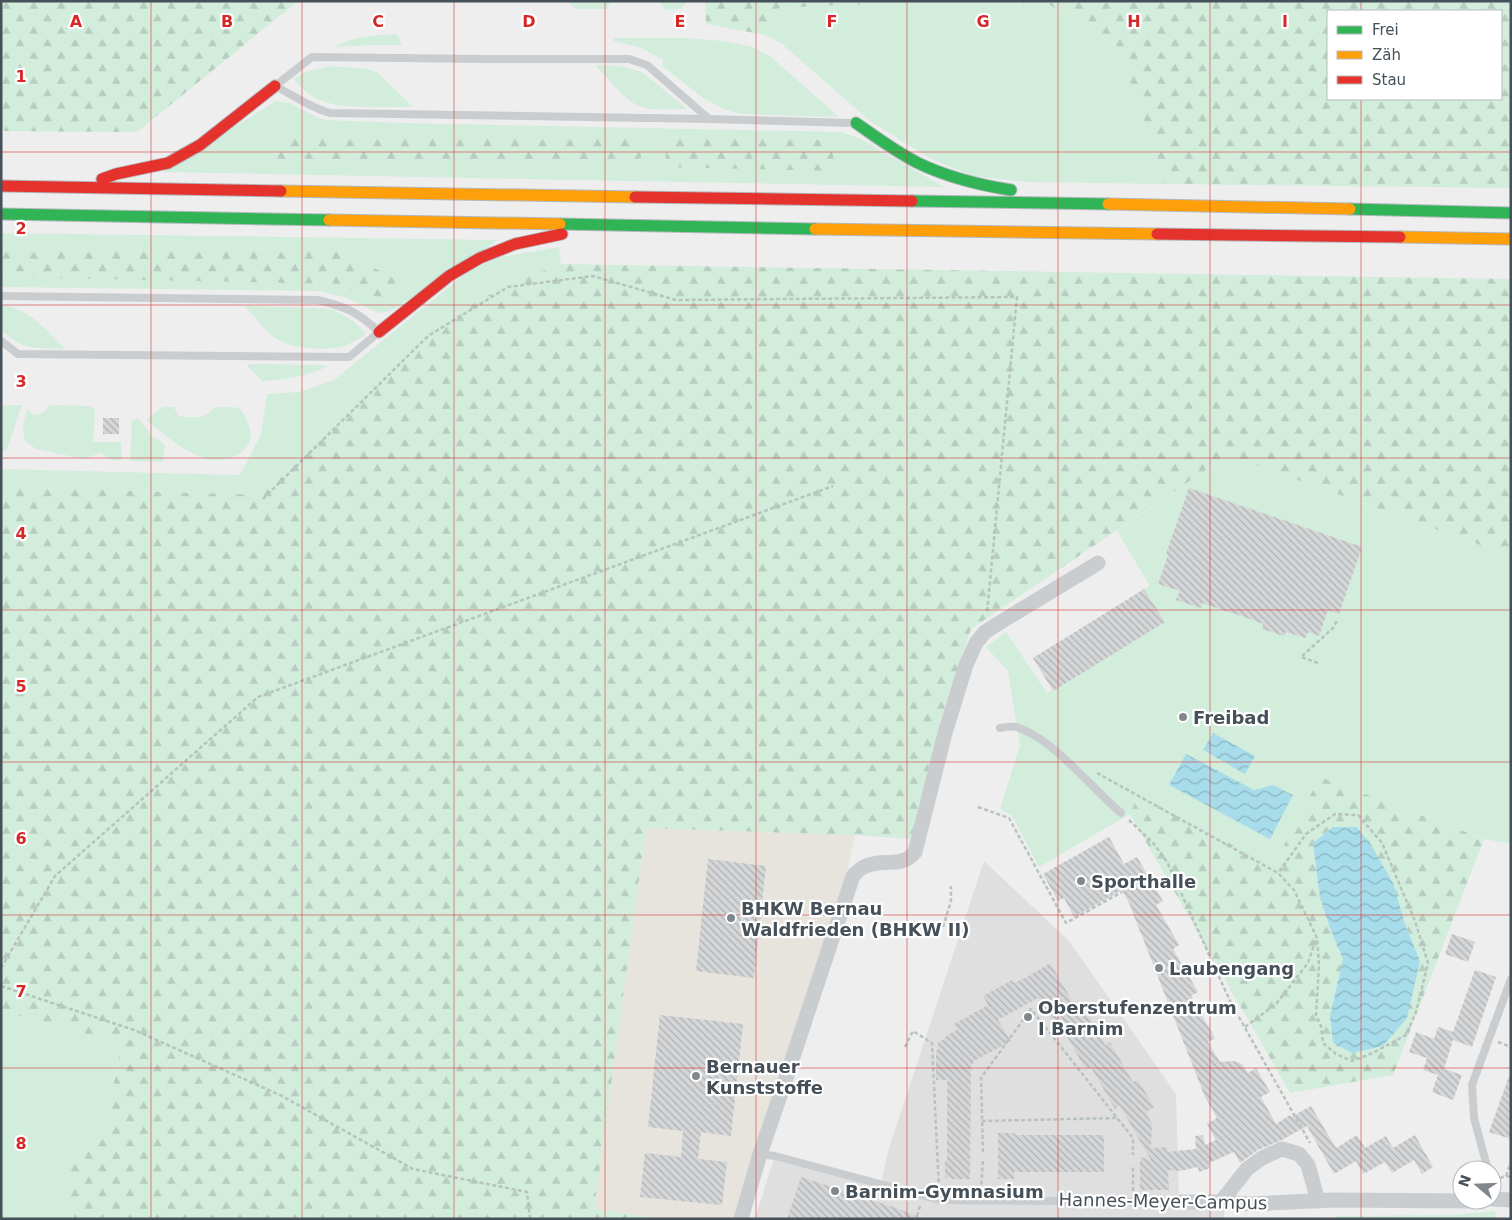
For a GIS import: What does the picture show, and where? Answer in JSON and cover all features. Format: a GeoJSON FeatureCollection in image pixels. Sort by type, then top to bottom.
{"type":"FeatureCollection","features":[{"type":"Feature","properties":{"kind":"highway"},"geometry":{"type":"LineString","coordinates":[[77,187],[116,174],[168,163],[200,145],[275,86]]}},
{"type":"Feature","properties":{"kind":"highway"},"geometry":{"type":"LineString","coordinates":[[856,123],[918,163],[941,172],[990,186],[1020,190]]}},
{"type":"Feature","properties":{"kind":"highway"},"geometry":{"type":"LineString","coordinates":[[1,186],[791,200],[1063,202],[1511,213]]}},
{"type":"Feature","properties":{"kind":"highway"},"geometry":{"type":"LineString","coordinates":[[1035,192],[1043,192],[1063,202]]}},
{"type":"Feature","properties":{"kind":"highway"},"geometry":{"type":"LineString","coordinates":[[1,214],[1066,234],[1511,238]]}},
{"type":"Feature","properties":{"kind":"highway"},"geometry":{"type":"LineString","coordinates":[[379,332],[449,276],[480,258],[515,244],[605,224]]}},
{"type":"Feature","properties":{"kind":"street"},"geometry":{"type":"LineString","coordinates":[[742,1219],[760,1154],[853,876],[861,868],[868,865],[902,862],[910,859],[916,852],[945,733],[966,665],[976,643],[985,632],[1098,563]]}},
{"type":"Feature","properties":{"kind":"street"},"geometry":{"type":"LineString","coordinates":[[1221,1202],[1247,1169],[1262,1158],[1282,1149],[1299,1154],[1308,1165],[1318,1201]]}},
{"type":"Feature","properties":{"kind":"street","name":"Hannes-Meyer-Campus"},"geometry":{"type":"LineString","coordinates":[[1179,1202],[1251,1204],[1318,1201],[1452,1201]]}},
{"type":"Feature","properties":{"kind":"lane"},"geometry":{"type":"LineString","coordinates":[[708,119],[647,65],[629,60],[312,57],[275,86],[316,109],[330,113],[856,123]]}},
{"type":"Feature","properties":{"kind":"lane"},"geometry":{"type":"LineString","coordinates":[[1,296],[318,300],[342,306],[365,318],[379,332],[349,357],[18,354],[1,341]]}},
{"type":"Feature","properties":{"kind":"lane"},"geometry":{"type":"LineString","coordinates":[[1000,728],[1014,727],[1036,735],[1121,813]]}},
{"type":"Feature","properties":{"kind":"lane"},"geometry":{"type":"LineString","coordinates":[[1485,1160],[1474,1118],[1472,1085],[1511,979]]}},
{"type":"Feature","properties":{"kind":"lane","name":"Hannes-Meyer-Campus"},"geometry":{"type":"LineString","coordinates":[[760,1154],[775,1156],[940,1200],[1179,1202]]}},
{"type":"Feature","properties":{"kind":"path"},"geometry":{"type":"LineString","coordinates":[[263,499],[428,336],[508,287],[593,276],[676,300],[1017,297],[985,632]]}},
{"type":"Feature","properties":{"kind":"path"},"geometry":{"type":"LineString","coordinates":[[1,968],[55,876],[258,697],[833,486]]}},
{"type":"Feature","properties":{"kind":"path"},"geometry":{"type":"LineString","coordinates":[[1318,663],[1301,657],[1333,628],[1338,619]]}},
{"type":"Feature","properties":{"kind":"path"},"geometry":{"type":"LineString","coordinates":[[1096,773],[1278,873],[1294,890],[1317,938],[1319,965],[1316,1015],[1321,1026],[1323,1043],[1336,1054],[1352,1061],[1374,1053],[1406,1035],[1416,1012],[1428,963],[1416,921],[1382,843],[1358,815],[1335,814],[1306,834],[1278,873]]}},
{"type":"Feature","properties":{"kind":"path"},"geometry":{"type":"LineString","coordinates":[[978,807],[1009,818],[1066,923],[1122,892]]}},
{"type":"Feature","properties":{"kind":"path"},"geometry":{"type":"LineString","coordinates":[[1121,813],[1154,844],[1167,862],[1231,1003],[1311,1144]]}},
{"type":"Feature","properties":{"kind":"path"},"geometry":{"type":"LineString","coordinates":[[943,927],[951,902],[951,886]]}},
{"type":"Feature","properties":{"kind":"path"},"geometry":{"type":"LineString","coordinates":[[1245,1028],[1276,1004],[1308,963],[1317,938]]}},
{"type":"Feature","properties":{"kind":"path"},"geometry":{"type":"LineString","coordinates":[[1,986],[134,1030],[282,1096],[413,1169],[526,1192],[530,1219]]}},
{"type":"Feature","properties":{"kind":"path"},"geometry":{"type":"LineString","coordinates":[[983,1152],[981,1078],[1031,1010],[1133,1138],[1133,1155]]}},
{"type":"Feature","properties":{"kind":"path"},"geometry":{"type":"LineString","coordinates":[[905,1047],[913,1030],[932,1043],[940,1200]]}},
{"type":"Feature","properties":{"kind":"path"},"geometry":{"type":"LineString","coordinates":[[982,1121],[1118,1118]]}},
{"type":"Feature","properties":{"kind":"path"},"geometry":{"type":"LineString","coordinates":[[981,1200],[983,1159]]}},
{"type":"Feature","properties":{"kind":"path"},"geometry":{"type":"LineString","coordinates":[[1506,1176],[1511,1162]]}},
{"type":"Feature","properties":{"kind":"path"},"geometry":{"type":"LineString","coordinates":[[1133,1164],[1133,1201]]}},
{"type":"Feature","properties":{"kind":"path"},"geometry":{"type":"LineString","coordinates":[[1502,1178],[1511,1177]]}},
{"type":"Feature","properties":{"kind":"shaded area"},"geometry":{"type":"Polygon","coordinates":[[[646,828],[855,835],[847,872],[735,1219],[663,1219],[594,1209],[646,828]]]}},
{"type":"Feature","properties":{"kind":"shaded area","name":"Oberstufenzentrum I Barnim"},"geometry":{"type":"Polygon","coordinates":[[[984,861],[1069,941],[1176,1094],[1179,1202],[1227,1198],[1223,1219],[758,1219],[756,1215],[775,1156],[881,1183],[889,1148],[984,861]]]}},
{"type":"Feature","properties":{"kind":"green space"},"geometry":{"type":"Polygon","coordinates":[[[1,1],[298,1],[137,132],[1,131],[1,1]]]}},
{"type":"Feature","properties":{"kind":"green space"},"geometry":{"type":"Polygon","coordinates":[[[569,1],[612,1],[607,9],[576,9],[569,4],[569,1]]]}},
{"type":"Feature","properties":{"kind":"green space"},"geometry":{"type":"Polygon","coordinates":[[[661,1],[687,1],[681,9],[664,10],[661,1]]]}},
{"type":"Feature","properties":{"kind":"green space"},"geometry":{"type":"Polygon","coordinates":[[[705,1],[925,1],[778,8],[765,35],[706,24],[705,1]]]}},
{"type":"Feature","properties":{"kind":"green space"},"geometry":{"type":"Polygon","coordinates":[[[925,1],[1047,4],[1115,44],[1137,100],[1165,184],[1028,182],[973,176],[931,159],[870,121],[782,44],[765,35],[778,8],[925,1]]]}},
{"type":"Feature","properties":{"kind":"green space"},"geometry":{"type":"Polygon","coordinates":[[[925,1],[1511,1],[1511,188],[1165,184],[1137,100],[1115,44],[1048,4],[925,1]]]}},
{"type":"Feature","properties":{"kind":"green space"},"geometry":{"type":"Polygon","coordinates":[[[397,34],[402,45],[334,47],[357,38],[397,34]]]}},
{"type":"Feature","properties":{"kind":"green space"},"geometry":{"type":"Polygon","coordinates":[[[614,38],[688,38],[723,41],[753,47],[771,57],[839,117],[741,114],[723,109],[702,97],[662,66],[663,60],[642,48],[613,41],[614,38]]]}},
{"type":"Feature","properties":{"kind":"green space"},"geometry":{"type":"Polygon","coordinates":[[[595,65],[620,66],[642,72],[687,109],[667,110],[641,107],[630,101],[619,91],[595,65]]]}},
{"type":"Feature","properties":{"kind":"green space"},"geometry":{"type":"Polygon","coordinates":[[[331,66],[367,69],[378,73],[413,107],[336,105],[309,94],[294,79],[305,72],[331,66]]]}},
{"type":"Feature","properties":{"kind":"green space"},"geometry":{"type":"Polygon","coordinates":[[[276,101],[290,103],[316,117],[326,120],[841,132],[859,138],[944,187],[162,172],[276,101]],[[276,135],[274,159],[641,163],[276,135]],[[667,136],[665,167],[830,140],[667,136]]]}},
{"type":"Feature","properties":{"kind":"green space"},"geometry":{"type":"Polygon","coordinates":[[[276,135],[641,137],[641,164],[273,159],[276,135]]]}},
{"type":"Feature","properties":{"kind":"green space"},"geometry":{"type":"Polygon","coordinates":[[[667,136],[830,140],[836,171],[665,167],[667,136]]]}},
{"type":"Feature","properties":{"kind":"green space"},"geometry":{"type":"Polygon","coordinates":[[[1,233],[498,240],[391,311],[378,313],[345,297],[318,291],[1,287],[1,277],[335,284],[385,305],[338,249],[1,251],[1,233]]]}},
{"type":"Feature","properties":{"kind":"green space"},"geometry":{"type":"Polygon","coordinates":[[[559,247],[561,264],[507,284],[425,333],[261,495],[1,487],[1,469],[240,475],[261,434],[267,394],[299,392],[334,380],[469,271],[501,257],[559,247]]]}},
{"type":"Feature","properties":{"kind":"green space"},"geometry":{"type":"Polygon","coordinates":[[[338,249],[405,284],[385,305],[335,284],[1,277],[1,251],[338,249]]]}},
{"type":"Feature","properties":{"kind":"green space"},"geometry":{"type":"Polygon","coordinates":[[[561,264],[1511,279],[1511,556],[1228,455],[971,629],[940,722],[912,839],[855,835],[646,828],[594,1209],[663,1219],[74,1219],[65,1155],[104,1129],[122,1044],[1,1011],[1,487],[261,495],[425,333],[507,284],[561,264]]]}},
{"type":"Feature","properties":{"kind":"green space"},"geometry":{"type":"Polygon","coordinates":[[[1,305],[12,307],[29,315],[65,349],[30,347],[9,337],[1,330],[1,305]]]}},
{"type":"Feature","properties":{"kind":"green space"},"geometry":{"type":"Polygon","coordinates":[[[245,306],[333,310],[352,320],[365,333],[364,336],[340,347],[322,349],[293,346],[273,337],[245,306]]]}},
{"type":"Feature","properties":{"kind":"green space"},"geometry":{"type":"Polygon","coordinates":[[[249,364],[323,365],[326,367],[302,375],[262,381],[248,367],[249,364]]]}},
{"type":"Feature","properties":{"kind":"green space"},"geometry":{"type":"Polygon","coordinates":[[[3,405],[22,405],[7,449],[1,452],[1,410],[3,405]]]}},
{"type":"Feature","properties":{"kind":"green space"},"geometry":{"type":"Polygon","coordinates":[[[50,405],[89,406],[95,410],[93,442],[121,442],[122,459],[114,461],[100,453],[84,459],[36,449],[24,440],[23,427],[27,409],[34,415],[43,413],[50,405]]]}},
{"type":"Feature","properties":{"kind":"green space"},"geometry":{"type":"Polygon","coordinates":[[[163,407],[174,407],[178,416],[193,417],[203,416],[214,407],[238,408],[246,419],[251,434],[250,441],[247,447],[231,458],[212,460],[203,458],[177,444],[146,420],[163,407]]]}},
{"type":"Feature","properties":{"kind":"green space"},"geometry":{"type":"Polygon","coordinates":[[[138,418],[153,437],[165,445],[163,462],[130,461],[132,420],[138,418]]]}},
{"type":"Feature","properties":{"kind":"green space"},"geometry":{"type":"Polygon","coordinates":[[[1228,455],[1511,556],[1511,844],[1484,839],[1320,778],[1273,867],[1138,795],[1130,814],[1039,867],[1012,816],[1000,809],[1020,745],[1008,671],[986,647],[1006,632],[1047,693],[1164,622],[1144,589],[1150,586],[1117,531],[1228,455]]]}},
{"type":"Feature","properties":{"kind":"green space"},"geometry":{"type":"Polygon","coordinates":[[[1320,777],[1484,839],[1393,1075],[1290,1093],[1130,814],[1138,795],[1273,866],[1320,777]],[[1333,827],[1313,843],[1320,898],[1343,959],[1331,1016],[1420,961],[1405,924],[1333,827]]]}},
{"type":"Feature","properties":{"kind":"green space"},"geometry":{"type":"Polygon","coordinates":[[[1,1011],[122,1044],[104,1129],[65,1155],[74,1219],[1,1219],[1,1011]]]}},
{"type":"Feature","properties":{"kind":"green space"},"geometry":{"type":"Polygon","coordinates":[[[1495,1211],[1496,1219],[1336,1219],[1336,1216],[1455,1215],[1495,1211]]]}},
{"type":"Feature","properties":{"kind":"water"},"geometry":{"type":"Polygon","coordinates":[[[1213,733],[1255,756],[1245,774],[1203,750],[1213,733]]]}},
{"type":"Feature","properties":{"kind":"water"},"geometry":{"type":"Polygon","coordinates":[[[1186,754],[1254,790],[1273,785],[1293,795],[1270,839],[1169,785],[1186,754]]]}},
{"type":"Feature","properties":{"kind":"water"},"geometry":{"type":"Polygon","coordinates":[[[1333,827],[1357,827],[1371,845],[1393,883],[1405,924],[1420,961],[1407,1018],[1383,1046],[1352,1053],[1333,1043],[1330,1016],[1343,959],[1320,898],[1313,843],[1333,827]]]}},
{"type":"Feature","properties":{"kind":"building"},"geometry":{"type":"Polygon","coordinates":[[[103,418],[119,418],[119,434],[103,434],[103,418]]]}},
{"type":"Feature","properties":{"kind":"building"},"geometry":{"type":"Polygon","coordinates":[[[1189,488],[1362,547],[1339,614],[1328,610],[1319,636],[1308,632],[1305,638],[1286,632],[1284,636],[1262,629],[1263,624],[1244,617],[1202,603],[1201,608],[1176,600],[1180,591],[1158,584],[1168,555],[1166,554],[1189,488]]]}},
{"type":"Feature","properties":{"kind":"building"},"geometry":{"type":"Polygon","coordinates":[[[1144,589],[1165,622],[1053,691],[1033,658],[1144,589]]]}},
{"type":"Feature","properties":{"kind":"building"},"geometry":{"type":"Polygon","coordinates":[[[1109,837],[1124,864],[1137,857],[1163,901],[1156,905],[1179,945],[1173,949],[1198,992],[1191,996],[1215,1038],[1208,1042],[1220,1062],[1234,1061],[1242,1064],[1248,1073],[1256,1068],[1270,1092],[1261,1097],[1276,1124],[1290,1115],[1291,1117],[1311,1106],[1336,1148],[1357,1135],[1365,1148],[1386,1136],[1393,1148],[1415,1135],[1433,1167],[1422,1174],[1414,1160],[1392,1173],[1385,1162],[1363,1174],[1356,1161],[1334,1174],[1307,1126],[1282,1140],[1258,1150],[1240,1163],[1234,1152],[1209,1163],[1210,1168],[1199,1172],[1198,1167],[1180,1171],[1168,1170],[1169,1192],[1168,1190],[1140,1190],[1140,1157],[1151,1160],[1120,1106],[1115,1109],[1091,1067],[1086,1070],[1062,1028],[1058,1031],[1038,998],[998,1020],[1011,1041],[974,1061],[971,1067],[970,1179],[945,1178],[945,1161],[947,1161],[947,1080],[936,1080],[936,1050],[938,1050],[938,1043],[957,1030],[954,1024],[988,1005],[983,996],[1012,980],[1014,983],[1027,977],[1050,963],[1075,1006],[1081,1002],[1105,1045],[1110,1042],[1133,1082],[1138,1080],[1154,1107],[1146,1112],[1152,1124],[1151,1148],[1167,1147],[1167,1152],[1196,1149],[1195,1136],[1203,1135],[1205,1145],[1216,1140],[1207,1124],[1217,1118],[1205,1097],[1129,903],[1122,890],[1074,917],[1064,898],[1058,901],[1043,874],[1109,837]]]}},
{"type":"Feature","properties":{"kind":"building","name":"BHKW Bernau Waldfrieden (BHKW II)"},"geometry":{"type":"Polygon","coordinates":[[[708,859],[766,866],[754,978],[696,971],[708,859]]]}},
{"type":"Feature","properties":{"kind":"building"},"geometry":{"type":"Polygon","coordinates":[[[1452,934],[1475,942],[1468,962],[1445,954],[1452,934]]]}},
{"type":"Feature","properties":{"kind":"building"},"geometry":{"type":"Polygon","coordinates":[[[1475,970],[1496,977],[1472,1047],[1453,1040],[1444,1069],[1462,1075],[1453,1100],[1432,1092],[1438,1075],[1423,1070],[1427,1058],[1409,1052],[1416,1032],[1434,1039],[1438,1027],[1453,1032],[1475,970]]]}},
{"type":"Feature","properties":{"kind":"building","name":"Bernauer Kunststoffe"},"geometry":{"type":"Polygon","coordinates":[[[660,1015],[743,1024],[731,1136],[701,1132],[698,1159],[727,1162],[722,1205],[640,1197],[645,1153],[681,1157],[683,1131],[648,1127],[660,1015]]]}},
{"type":"Feature","properties":{"kind":"building"},"geometry":{"type":"Polygon","coordinates":[[[1509,1076],[1511,1077],[1511,1139],[1489,1132],[1509,1076]]]}},
{"type":"Feature","properties":{"kind":"building"},"geometry":{"type":"Polygon","coordinates":[[[998,1133],[1015,1133],[1015,1135],[1104,1135],[1104,1172],[1014,1172],[1014,1179],[998,1179],[998,1133]]]}},
{"type":"Feature","properties":{"kind":"building"},"geometry":{"type":"Polygon","coordinates":[[[801,1177],[919,1217],[918,1219],[787,1219],[801,1177]]]}},
{"type":"Feature","properties":{"kind":"traffic: fast"},"geometry":{"type":"LineString","coordinates":[[856,123],[902,154],[929,168],[963,180],[1011,190]]}},
{"type":"Feature","properties":{"kind":"traffic: fast"},"geometry":{"type":"LineString","coordinates":[[912,201],[1108,204]]}},
{"type":"Feature","properties":{"kind":"traffic: fast"},"geometry":{"type":"LineString","coordinates":[[1350,209],[1511,213]]}},
{"type":"Feature","properties":{"kind":"traffic: fast"},"geometry":{"type":"LineString","coordinates":[[1,214],[329,220]]}},
{"type":"Feature","properties":{"kind":"traffic: fast"},"geometry":{"type":"LineString","coordinates":[[560,224],[815,229]]}},
{"type":"Feature","properties":{"kind":"traffic: slow"},"geometry":{"type":"LineString","coordinates":[[281,191],[635,197]]}},
{"type":"Feature","properties":{"kind":"traffic: slow"},"geometry":{"type":"LineString","coordinates":[[1108,204],[1350,209]]}},
{"type":"Feature","properties":{"kind":"traffic: slow"},"geometry":{"type":"LineString","coordinates":[[329,220],[560,224]]}},
{"type":"Feature","properties":{"kind":"traffic: slow"},"geometry":{"type":"LineString","coordinates":[[815,229],[1157,234]]}},
{"type":"Feature","properties":{"kind":"traffic: slow"},"geometry":{"type":"LineString","coordinates":[[1400,237],[1511,239]]}},
{"type":"Feature","properties":{"kind":"traffic: jam"},"geometry":{"type":"LineString","coordinates":[[102,179],[116,174],[168,163],[200,145],[275,86]]}},
{"type":"Feature","properties":{"kind":"traffic: jam"},"geometry":{"type":"LineString","coordinates":[[1,186],[281,191]]}},
{"type":"Feature","properties":{"kind":"traffic: jam"},"geometry":{"type":"LineString","coordinates":[[635,197],[912,201]]}},
{"type":"Feature","properties":{"kind":"traffic: jam"},"geometry":{"type":"LineString","coordinates":[[379,332],[449,276],[480,258],[515,244],[562,234]]}},
{"type":"Feature","properties":{"kind":"traffic: jam"},"geometry":{"type":"LineString","coordinates":[[1157,234],[1400,237]]}},
{"type":"Feature","properties":{"kind":"place","name":"Freibad"},"geometry":{"type":"Point","coordinates":[1183,717]}},
{"type":"Feature","properties":{"kind":"place","name":"Sporthalle"},"geometry":{"type":"Point","coordinates":[1081,881]}},
{"type":"Feature","properties":{"kind":"place","name":"BHKW Bernau Waldfrieden (BHKW II)"},"geometry":{"type":"Point","coordinates":[731,918]}},
{"type":"Feature","properties":{"kind":"place","name":"Laubengang"},"geometry":{"type":"Point","coordinates":[1159,968]}},
{"type":"Feature","properties":{"kind":"place","name":"Oberstufenzentrum I Barnim"},"geometry":{"type":"Point","coordinates":[1028,1017]}},
{"type":"Feature","properties":{"kind":"place","name":"Bernauer Kunststoffe"},"geometry":{"type":"Point","coordinates":[696,1076]}},
{"type":"Feature","properties":{"kind":"place","name":"Barnim-Gymnasium"},"geometry":{"type":"Point","coordinates":[835,1191]}}]}
